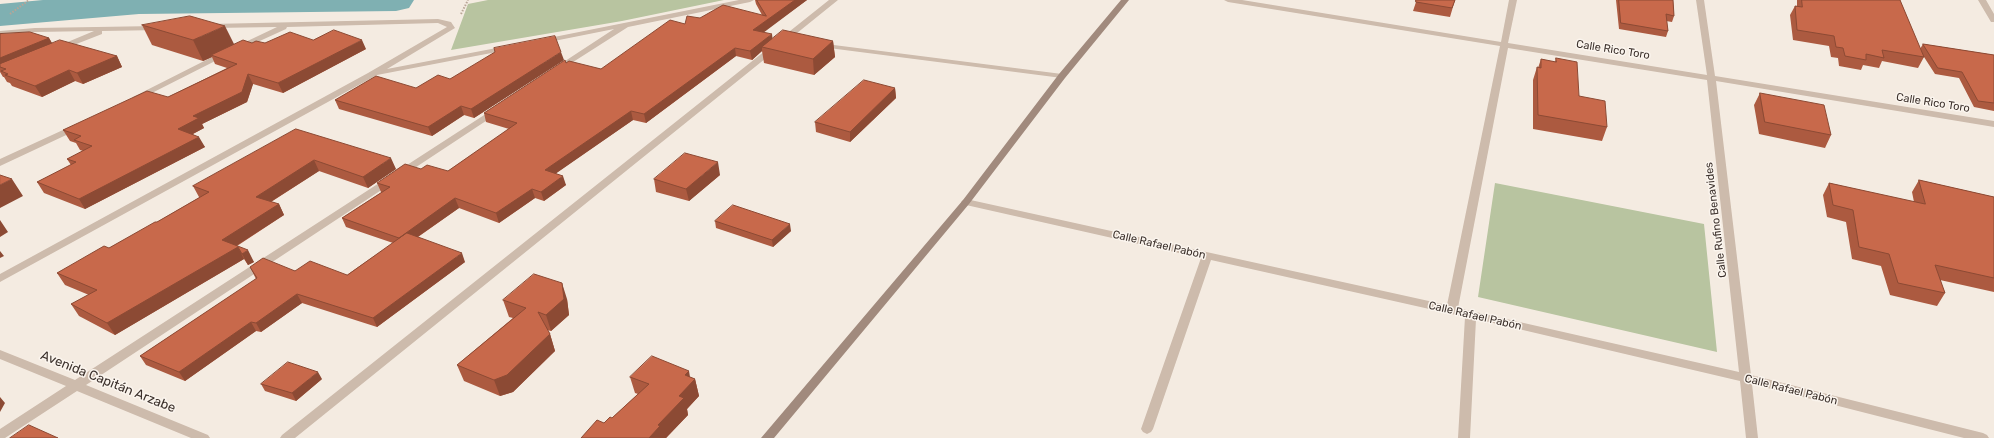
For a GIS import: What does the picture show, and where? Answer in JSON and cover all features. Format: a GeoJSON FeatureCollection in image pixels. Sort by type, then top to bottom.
{"type":"FeatureCollection","features":[{"type":"Feature","properties":{"kind":"street"},"geometry":{"type":"LineString","coordinates":[[534,43],[750,0]]}},
{"type":"Feature","properties":{"kind":"street"},"geometry":{"type":"LineString","coordinates":[[286,438],[834,0]]}},
{"type":"Feature","properties":{"kind":"street"},"geometry":{"type":"LineString","coordinates":[[767,438],[966,202],[1062,76],[1125,0]]}},
{"type":"Feature","properties":{"kind":"street","name":"Calle Rico Toro"},"geometry":{"type":"LineString","coordinates":[[1228,0],[1994,124]]}},
{"type":"Feature","properties":{"kind":"street"},"geometry":{"type":"LineString","coordinates":[[1452,310],[1513,0]]}},
{"type":"Feature","properties":{"kind":"street","name":"Calle Rufino Benavides"},"geometry":{"type":"LineString","coordinates":[[1700,0],[1711,77],[1752,438]]}},
{"type":"Feature","properties":{"kind":"street"},"geometry":{"type":"LineString","coordinates":[[1982,0],[1994,20]]}},
{"type":"Feature","properties":{"kind":"street"},"geometry":{"type":"LineString","coordinates":[[0,279],[371,75],[451,28],[448,24],[438,22],[205,27]]}},
{"type":"Feature","properties":{"kind":"street"},"geometry":{"type":"LineString","coordinates":[[548,76],[627,24]]}},
{"type":"Feature","properties":{"kind":"street"},"geometry":{"type":"LineString","coordinates":[[129,101],[286,25]]}},
{"type":"Feature","properties":{"kind":"street"},"geometry":{"type":"LineString","coordinates":[[0,33],[35,30],[167,28]]}},
{"type":"Feature","properties":{"kind":"street"},"geometry":{"type":"LineString","coordinates":[[56,50],[105,29]]}},
{"type":"Feature","properties":{"kind":"street"},"geometry":{"type":"LineString","coordinates":[[783,40],[799,42]]}},
{"type":"Feature","properties":{"kind":"street"},"geometry":{"type":"LineString","coordinates":[[814,44],[1062,76]]}},
{"type":"Feature","properties":{"kind":"street"},"geometry":{"type":"LineString","coordinates":[[371,75],[518,46]]}},
{"type":"Feature","properties":{"kind":"street"},"geometry":{"type":"LineString","coordinates":[[0,435],[501,107]]}},
{"type":"Feature","properties":{"kind":"street"},"geometry":{"type":"LineString","coordinates":[[0,163],[86,122]]}},
{"type":"Feature","properties":{"kind":"street","name":"Calle Rafael Pabón"},"geometry":{"type":"LineString","coordinates":[[966,202],[1452,310],[1746,378],[1982,438]]}},
{"type":"Feature","properties":{"kind":"street"},"geometry":{"type":"LineString","coordinates":[[1147,429],[1207,256]]}},
{"type":"Feature","properties":{"kind":"street"},"geometry":{"type":"LineString","coordinates":[[1464,438],[1471,315]]}},
{"type":"Feature","properties":{"kind":"street","name":"Avenida Capitán Arzabe"},"geometry":{"type":"LineString","coordinates":[[0,354],[204,438]]}},
{"type":"Feature","properties":{"kind":"path"},"geometry":{"type":"LineString","coordinates":[[18,8],[28,0]]}},
{"type":"Feature","properties":{"kind":"green space"},"geometry":{"type":"Polygon","coordinates":[[[488,0],[724,0],[622,21],[451,50],[468,4],[488,0]]]}},
{"type":"Feature","properties":{"kind":"green space"},"geometry":{"type":"Polygon","coordinates":[[[1495,183],[1704,224],[1717,352],[1478,297],[1495,183]]]}},
{"type":"Feature","properties":{"kind":"building"},"geometry":{"type":"Polygon","coordinates":[[[757,0],[795,0],[753,30],[772,34],[750,51],[735,48],[644,114],[631,111],[545,170],[563,176],[541,192],[532,189],[496,213],[455,198],[399,238],[342,218],[390,187],[377,183],[405,164],[421,169],[427,165],[448,171],[517,123],[484,113],[565,60],[566,63],[569,61],[601,69],[670,20],[685,24],[687,16],[700,18],[723,5],[766,16],[757,0]]]}},
{"type":"Feature","properties":{"kind":"building"},"geometry":{"type":"Polygon","coordinates":[[[1416,0],[1455,0],[1452,8],[1416,2],[1416,0]]]}},
{"type":"Feature","properties":{"kind":"building"},"geometry":{"type":"Polygon","coordinates":[[[1619,0],[1673,0],[1674,16],[1666,14],[1668,31],[1621,23],[1619,0]]]}},
{"type":"Feature","properties":{"kind":"building"},"geometry":{"type":"Polygon","coordinates":[[[1802,0],[1900,0],[1924,57],[1882,50],[1884,58],[1866,54],[1866,60],[1845,56],[1843,48],[1836,47],[1834,36],[1797,30],[1795,6],[1802,7],[1802,0]]]}},
{"type":"Feature","properties":{"kind":"building"},"geometry":{"type":"Polygon","coordinates":[[[190,16],[225,26],[193,40],[142,25],[190,16]]]}},
{"type":"Feature","properties":{"kind":"building"},"geometry":{"type":"Polygon","coordinates":[[[334,30],[362,40],[278,83],[248,74],[242,92],[193,116],[199,118],[178,129],[199,137],[79,199],[37,182],[76,162],[67,159],[92,146],[74,140],[81,136],[63,130],[147,91],[168,97],[237,64],[211,55],[243,40],[252,43],[256,41],[265,43],[290,32],[313,40],[334,30]]]}},
{"type":"Feature","properties":{"kind":"building"},"geometry":{"type":"Polygon","coordinates":[[[783,30],[833,41],[813,59],[762,47],[783,30]]]}},
{"type":"Feature","properties":{"kind":"building"},"geometry":{"type":"Polygon","coordinates":[[[30,32],[49,38],[0,58],[0,34],[30,32]]]}},
{"type":"Feature","properties":{"kind":"building"},"geometry":{"type":"Polygon","coordinates":[[[555,36],[561,52],[471,109],[461,106],[428,127],[335,100],[376,76],[416,88],[438,75],[450,79],[495,52],[494,48],[555,36]]]}},
{"type":"Feature","properties":{"kind":"building"},"geometry":{"type":"Polygon","coordinates":[[[60,40],[117,56],[77,73],[69,70],[35,86],[5,75],[8,74],[1,71],[6,69],[0,67],[0,64],[60,40]]]}},
{"type":"Feature","properties":{"kind":"building"},"geometry":{"type":"Polygon","coordinates":[[[1923,44],[1994,55],[1994,103],[1978,101],[1962,72],[1938,68],[1923,44]]]}},
{"type":"Feature","properties":{"kind":"building"},"geometry":{"type":"Polygon","coordinates":[[[1556,58],[1577,62],[1579,96],[1605,101],[1607,127],[1538,115],[1537,67],[1541,68],[1541,59],[1556,62],[1556,58]]]}},
{"type":"Feature","properties":{"kind":"building"},"geometry":{"type":"Polygon","coordinates":[[[864,80],[895,88],[850,132],[815,122],[864,80]]]}},
{"type":"Feature","properties":{"kind":"building"},"geometry":{"type":"Polygon","coordinates":[[[1760,93],[1824,105],[1831,135],[1765,122],[1760,93]]]}},
{"type":"Feature","properties":{"kind":"building"},"geometry":{"type":"Polygon","coordinates":[[[296,129],[391,158],[363,177],[314,160],[256,197],[279,204],[222,240],[248,250],[242,254],[238,247],[107,323],[71,304],[97,290],[57,273],[104,246],[109,248],[209,192],[193,186],[296,129]]]}},
{"type":"Feature","properties":{"kind":"building"},"geometry":{"type":"Polygon","coordinates":[[[685,153],[718,162],[686,189],[654,179],[685,153]]]}},
{"type":"Feature","properties":{"kind":"building"},"geometry":{"type":"Polygon","coordinates":[[[0,175],[12,179],[0,185],[0,175]]]}},
{"type":"Feature","properties":{"kind":"building"},"geometry":{"type":"Polygon","coordinates":[[[1919,180],[1994,197],[1994,278],[1935,265],[1945,293],[1898,283],[1889,254],[1859,247],[1853,210],[1833,205],[1829,183],[1925,204],[1919,180]]]}},
{"type":"Feature","properties":{"kind":"building"},"geometry":{"type":"Polygon","coordinates":[[[733,205],[790,224],[772,240],[715,221],[733,205]]]}},
{"type":"Feature","properties":{"kind":"building"},"geometry":{"type":"Polygon","coordinates":[[[407,233],[462,253],[373,318],[297,294],[256,323],[251,322],[179,372],[140,356],[257,278],[250,267],[263,258],[295,271],[310,261],[347,275],[407,233]]]}},
{"type":"Feature","properties":{"kind":"building"},"geometry":{"type":"Polygon","coordinates":[[[534,274],[562,283],[564,299],[546,315],[538,312],[550,334],[507,375],[494,380],[457,365],[526,308],[503,300],[534,274]]]}},
{"type":"Feature","properties":{"kind":"building"},"geometry":{"type":"Polygon","coordinates":[[[652,356],[689,371],[685,375],[695,379],[679,396],[684,398],[658,425],[660,426],[649,438],[581,438],[597,420],[604,423],[610,417],[612,418],[649,384],[630,377],[652,356]]]}},
{"type":"Feature","properties":{"kind":"building"},"geometry":{"type":"Polygon","coordinates":[[[288,362],[318,372],[292,393],[261,384],[288,362]]]}},
{"type":"Feature","properties":{"kind":"building"},"geometry":{"type":"Polygon","coordinates":[[[29,425],[58,438],[10,438],[29,425]]]}},
{"type":"Feature","properties":{"kind":"waterway"},"geometry":{"type":"LineString","coordinates":[[0,15],[139,3],[396,0]]}}]}
